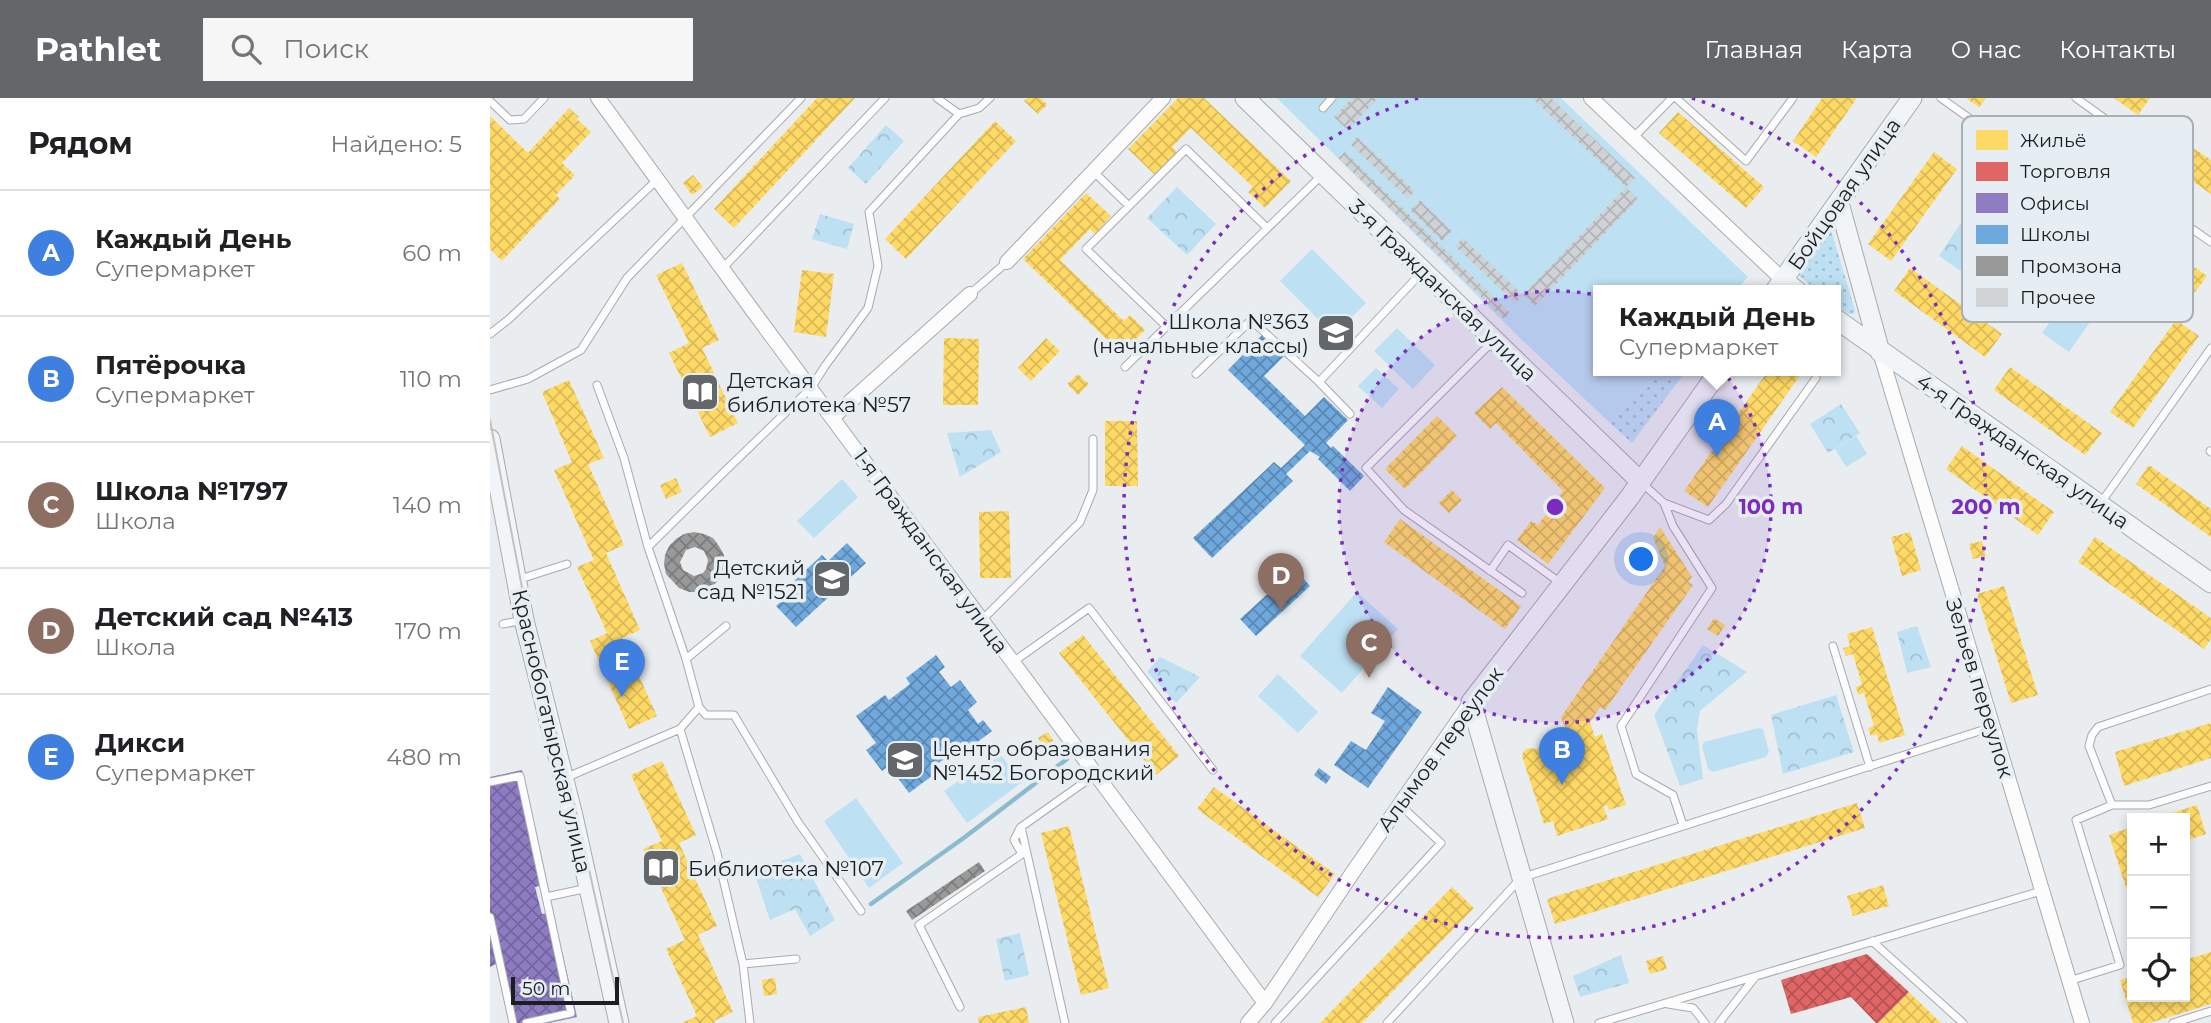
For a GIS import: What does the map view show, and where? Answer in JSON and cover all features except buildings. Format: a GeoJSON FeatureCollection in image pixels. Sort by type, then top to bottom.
{"type":"FeatureCollection","features":[{"type":"Feature","properties":{"kind":"street","name":"1-я Гражданская улица"},"geometry":{"type":"LineString","coordinates":[[598,98],[1265,1003]]}},
{"type":"Feature","properties":{"kind":"street"},"geometry":{"type":"LineString","coordinates":[[1007,262],[1163,98]]}},
{"type":"Feature","properties":{"kind":"street","name":"3-я Гражданская улица"},"geometry":{"type":"LineString","coordinates":[[1245,98],[1641,482]]}},
{"type":"Feature","properties":{"kind":"street"},"geometry":{"type":"LineString","coordinates":[[1591,98],[1783,285]]}},
{"type":"Feature","properties":{"kind":"street","name":"Бойцовая улица"},"geometry":{"type":"LineString","coordinates":[[1786,285],[1912,98]]}},
{"type":"Feature","properties":{"kind":"street"},"geometry":{"type":"LineString","coordinates":[[1839,203],[1880,352]]}},
{"type":"Feature","properties":{"kind":"street"},"geometry":{"type":"LineString","coordinates":[[833,417],[970,294]]}},
{"type":"Feature","properties":{"kind":"street","name":"4-я Гражданская улица"},"geometry":{"type":"LineString","coordinates":[[1841,323],[2211,583]]}},
{"type":"Feature","properties":{"kind":"street","name":"Зельев переулок"},"geometry":{"type":"LineString","coordinates":[[1880,352],[2082,1023]]}},
{"type":"Feature","properties":{"kind":"street"},"geometry":{"type":"LineString","coordinates":[[1641,482],[1715,376]]}},
{"type":"Feature","properties":{"kind":"street","name":"Краснобогатырская улица"},"geometry":{"type":"LineString","coordinates":[[490,439],[493,477],[524,620],[564,778],[619,1023]]}},
{"type":"Feature","properties":{"kind":"street","name":"Алымов переулок"},"geometry":{"type":"LineString","coordinates":[[1248,1023],[1265,1003],[1471,702],[1641,482]]}},
{"type":"Feature","properties":{"kind":"street"},"geometry":{"type":"LineString","coordinates":[[1471,702],[1564,1023]]}},
{"type":"Feature","properties":{"kind":"lane"},"geometry":{"type":"LineString","coordinates":[[490,101],[510,120],[524,119],[544,98]]}},
{"type":"Feature","properties":{"kind":"lane"},"geometry":{"type":"LineString","coordinates":[[490,390],[528,379],[581,351],[627,278],[801,98]]}},
{"type":"Feature","properties":{"kind":"lane"},"geometry":{"type":"LineString","coordinates":[[722,269],[884,98]]}},
{"type":"Feature","properties":{"kind":"lane"},"geometry":{"type":"LineString","coordinates":[[937,98],[959,114]]}},
{"type":"Feature","properties":{"kind":"lane"},"geometry":{"type":"LineString","coordinates":[[648,547],[811,388],[868,308],[878,266],[869,212],[959,114],[979,108],[990,98]]}},
{"type":"Feature","properties":{"kind":"lane"},"geometry":{"type":"LineString","coordinates":[[1324,108],[1332,98]]}},
{"type":"Feature","properties":{"kind":"lane"},"geometry":{"type":"LineString","coordinates":[[1633,138],[1674,98],[1746,161],[1793,98]]}},
{"type":"Feature","properties":{"kind":"lane"},"geometry":{"type":"LineString","coordinates":[[1941,98],[1966,116]]}},
{"type":"Feature","properties":{"kind":"lane"},"geometry":{"type":"LineString","coordinates":[[2076,98],[2101,116]]}},
{"type":"Feature","properties":{"kind":"lane"},"geometry":{"type":"LineString","coordinates":[[1166,327],[1086,249],[1186,149],[1267,228]]}},
{"type":"Feature","properties":{"kind":"lane"},"geometry":{"type":"LineString","coordinates":[[1094,172],[1129,206]]}},
{"type":"Feature","properties":{"kind":"lane"},"geometry":{"type":"LineString","coordinates":[[1125,367],[1323,174]]}},
{"type":"Feature","properties":{"kind":"lane"},"geometry":{"type":"LineString","coordinates":[[490,334],[657,180]]}},
{"type":"Feature","properties":{"kind":"lane"},"geometry":{"type":"LineString","coordinates":[[2193,230],[2211,242]]}},
{"type":"Feature","properties":{"kind":"lane"},"geometry":{"type":"LineString","coordinates":[[970,294],[1007,262]]}},
{"type":"Feature","properties":{"kind":"lane"},"geometry":{"type":"LineString","coordinates":[[1319,382],[1424,271]]}},
{"type":"Feature","properties":{"kind":"lane"},"geometry":{"type":"LineString","coordinates":[[1196,374],[1251,320],[1350,414]]}},
{"type":"Feature","properties":{"kind":"lane"},"geometry":{"type":"LineString","coordinates":[[1494,340],[1366,468],[1404,510],[1522,593]]}},
{"type":"Feature","properties":{"kind":"lane"},"geometry":{"type":"LineString","coordinates":[[2100,504],[2211,348]]}},
{"type":"Feature","properties":{"kind":"lane"},"geometry":{"type":"LineString","coordinates":[[1641,482],[1664,503],[1709,520],[1726,504],[1816,378]]}},
{"type":"Feature","properties":{"kind":"lane"},"geometry":{"type":"LineString","coordinates":[[597,384],[625,458],[648,547],[699,706],[706,715],[734,715],[798,822],[861,911]]}},
{"type":"Feature","properties":{"kind":"lane"},"geometry":{"type":"LineString","coordinates":[[982,620],[1080,522],[1093,490],[1093,439]]}},
{"type":"Feature","properties":{"kind":"lane"},"geometry":{"type":"LineString","coordinates":[[1664,503],[1673,526],[1712,589],[1621,726],[1636,774],[1673,795],[1682,825]]}},
{"type":"Feature","properties":{"kind":"lane"},"geometry":{"type":"LineString","coordinates":[[1490,571],[1508,545],[1562,585]]}},
{"type":"Feature","properties":{"kind":"lane"},"geometry":{"type":"LineString","coordinates":[[517,580],[567,564]]}},
{"type":"Feature","properties":{"kind":"lane"},"geometry":{"type":"LineString","coordinates":[[1013,662],[1089,608],[1213,770]]}},
{"type":"Feature","properties":{"kind":"lane"},"geometry":{"type":"LineString","coordinates":[[503,624],[524,620]]}},
{"type":"Feature","properties":{"kind":"lane"},"geometry":{"type":"LineString","coordinates":[[686,659],[726,626]]}},
{"type":"Feature","properties":{"kind":"lane"},"geometry":{"type":"LineString","coordinates":[[1833,646],[1870,766]]}},
{"type":"Feature","properties":{"kind":"lane"},"geometry":{"type":"LineString","coordinates":[[2112,805],[2090,746],[2092,735],[2098,727],[2211,689]]}},
{"type":"Feature","properties":{"kind":"lane"},"geometry":{"type":"LineString","coordinates":[[564,778],[680,729],[699,706]]}},
{"type":"Feature","properties":{"kind":"lane"},"geometry":{"type":"LineString","coordinates":[[1387,1023],[1521,878],[1992,727]]}},
{"type":"Feature","properties":{"kind":"lane"},"geometry":{"type":"LineString","coordinates":[[680,729],[716,853],[743,964],[750,1023]]}},
{"type":"Feature","properties":{"kind":"lane"},"geometry":{"type":"LineString","coordinates":[[960,1007],[919,925],[1022,854],[1014,840],[1021,827],[1096,774]]}},
{"type":"Feature","properties":{"kind":"lane"},"geometry":{"type":"LineString","coordinates":[[490,782],[520,776],[571,1013],[526,1023]]}},
{"type":"Feature","properties":{"kind":"lane"},"geometry":{"type":"LineString","coordinates":[[2069,981],[2120,965],[2076,820],[2112,805],[2149,805],[2211,786]]}},
{"type":"Feature","properties":{"kind":"lane"},"geometry":{"type":"LineString","coordinates":[[1275,1023],[1441,843],[1399,804]]}},
{"type":"Feature","properties":{"kind":"lane"},"geometry":{"type":"LineString","coordinates":[[1021,827],[1065,1023]]}},
{"type":"Feature","properties":{"kind":"lane"},"geometry":{"type":"LineString","coordinates":[[546,897],[589,888]]}},
{"type":"Feature","properties":{"kind":"lane"},"geometry":{"type":"LineString","coordinates":[[1599,1023],[2041,891]]}},
{"type":"Feature","properties":{"kind":"lane"},"geometry":{"type":"LineString","coordinates":[[490,917],[513,1023]]}},
{"type":"Feature","properties":{"kind":"lane"},"geometry":{"type":"LineString","coordinates":[[1872,941],[1963,1023]]}},
{"type":"Feature","properties":{"kind":"lane"},"geometry":{"type":"LineString","coordinates":[[743,964],[796,959]]}},
{"type":"Feature","properties":{"kind":"lane"},"geometry":{"type":"LineString","coordinates":[[1719,1023],[1756,976]]}},
{"type":"Feature","properties":{"kind":"lane"},"geometry":{"type":"LineString","coordinates":[[1665,1003],[1693,1008],[1705,1023]]}},
{"type":"Feature","properties":{"kind":"lane"},"geometry":{"type":"LineString","coordinates":[[2173,1023],[2211,1011]]}},
{"type":"Feature","properties":{"kind":"green space"},"geometry":{"type":"Polygon","coordinates":[[[1277,98],[1561,98],[1748,277],[1741,285],[1593,285],[1593,376],[1654,376],[1610,423],[1277,98]]]}},
{"type":"Feature","properties":{"kind":"green space"},"geometry":{"type":"Polygon","coordinates":[[[886,125],[904,141],[866,184],[848,168],[886,125]]]}},
{"type":"Feature","properties":{"kind":"green space"},"geometry":{"type":"Polygon","coordinates":[[[1177,187],[1216,224],[1187,255],[1147,218],[1177,187]]]}},
{"type":"Feature","properties":{"kind":"green space"},"geometry":{"type":"Polygon","coordinates":[[[820,214],[854,224],[847,249],[812,239],[820,214]]]}},
{"type":"Feature","properties":{"kind":"green space"},"geometry":{"type":"Polygon","coordinates":[[[1960,224],[1962,225],[1962,272],[1939,256],[1960,224]]]}},
{"type":"Feature","properties":{"kind":"green space"},"geometry":{"type":"Polygon","coordinates":[[[1831,230],[1854,314],[1848,314],[1841,309],[1841,285],[1810,285],[1798,275],[1831,230]]]}},
{"type":"Feature","properties":{"kind":"green space"},"geometry":{"type":"Polygon","coordinates":[[[1312,249],[1366,303],[1334,335],[1280,281],[1312,249]]]}},
{"type":"Feature","properties":{"kind":"green space"},"geometry":{"type":"Polygon","coordinates":[[[2050,322],[2090,322],[2069,352],[2042,333],[2050,322]]]}},
{"type":"Feature","properties":{"kind":"green space"},"geometry":{"type":"Polygon","coordinates":[[[1397,328],[1435,365],[1413,389],[1374,351],[1397,328]]]}},
{"type":"Feature","properties":{"kind":"green space"},"geometry":{"type":"Polygon","coordinates":[[[1376,368],[1399,389],[1382,408],[1358,386],[1376,368]]]}},
{"type":"Feature","properties":{"kind":"green space"},"geometry":{"type":"Polygon","coordinates":[[[1654,376],[1682,376],[1632,443],[1610,423],[1654,376]]]}},
{"type":"Feature","properties":{"kind":"green space"},"geometry":{"type":"Polygon","coordinates":[[[1841,404],[1860,433],[1828,453],[1810,424],[1841,404]]]}},
{"type":"Feature","properties":{"kind":"green space"},"geometry":{"type":"Polygon","coordinates":[[[991,430],[1001,452],[960,477],[947,433],[991,430]]]}},
{"type":"Feature","properties":{"kind":"green space"},"geometry":{"type":"Polygon","coordinates":[[[1856,436],[1867,454],[1846,467],[1835,449],[1856,436]]]}},
{"type":"Feature","properties":{"kind":"green space"},"geometry":{"type":"Polygon","coordinates":[[[842,479],[858,497],[814,538],[797,521],[842,479]]]}},
{"type":"Feature","properties":{"kind":"green space"},"geometry":{"type":"Polygon","coordinates":[[[1357,592],[1398,629],[1342,693],[1300,656],[1357,592]]]}},
{"type":"Feature","properties":{"kind":"green space"},"geometry":{"type":"Polygon","coordinates":[[[1917,626],[1931,667],[1907,673],[1897,632],[1917,626]]]}},
{"type":"Feature","properties":{"kind":"green space"},"geometry":{"type":"Polygon","coordinates":[[[1703,645],[1747,672],[1700,711],[1697,730],[1703,779],[1680,786],[1654,715],[1703,645]]]}},
{"type":"Feature","properties":{"kind":"green space"},"geometry":{"type":"Polygon","coordinates":[[[1160,657],[1200,677],[1176,703],[1147,672],[1160,657]]]}},
{"type":"Feature","properties":{"kind":"green space"},"geometry":{"type":"Polygon","coordinates":[[[1278,674],[1318,712],[1298,733],[1258,696],[1278,674]]]}},
{"type":"Feature","properties":{"kind":"green space"},"geometry":{"type":"Polygon","coordinates":[[[1836,695],[1854,752],[1783,774],[1771,715],[1836,695]]]}},
{"type":"Feature","properties":{"kind":"green space"},"geometry":{"type":"Polygon","coordinates":[[[1763,729],[1769,752],[1766,757],[1713,772],[1708,769],[1702,746],[1704,742],[1763,729]]]}},
{"type":"Feature","properties":{"kind":"green space"},"geometry":{"type":"Polygon","coordinates":[[[999,752],[1021,783],[967,823],[944,791],[999,752]]]}},
{"type":"Feature","properties":{"kind":"green space"},"geometry":{"type":"Polygon","coordinates":[[[856,798],[903,863],[869,888],[824,821],[856,798]]]}},
{"type":"Feature","properties":{"kind":"green space"},"geometry":{"type":"Polygon","coordinates":[[[800,854],[835,920],[810,936],[795,909],[770,920],[754,872],[800,854]]]}},
{"type":"Feature","properties":{"kind":"green space"},"geometry":{"type":"Polygon","coordinates":[[[1020,933],[1029,975],[1005,981],[996,939],[1020,933]]]}},
{"type":"Feature","properties":{"kind":"green space"},"geometry":{"type":"Polygon","coordinates":[[[1621,955],[1629,983],[1580,997],[1573,976],[1621,955]]]}},
{"type":"Feature","properties":{"kind":"waterway"},"geometry":{"type":"LineString","coordinates":[[871,904],[1067,759]]}},
{"type":"Feature","properties":{"kind":"tram line"},"geometry":{"type":"LineString","coordinates":[[490,420],[528,619],[577,815],[623,1023]]}},
{"type":"Feature","properties":{"kind":"place","name":"Школа №363 (начальные классы)"},"geometry":{"type":"Point","coordinates":[1336,333]}},
{"type":"Feature","properties":{"kind":"place","name":"Детская библиотека №57"},"geometry":{"type":"Point","coordinates":[700,392]}},
{"type":"Feature","properties":{"kind":"place","name":"Каждый День"},"geometry":{"type":"Point","coordinates":[1717,457]}},
{"type":"Feature","properties":{"kind":"place","name":"Детский сад №1521"},"geometry":{"type":"Point","coordinates":[832,579]}},
{"type":"Feature","properties":{"kind":"place","name":"Детский сад №413"},"geometry":{"type":"Point","coordinates":[1281,611]}},
{"type":"Feature","properties":{"kind":"place","name":"Школа №1797"},"geometry":{"type":"Point","coordinates":[1369,678]}},
{"type":"Feature","properties":{"kind":"place","name":"Дикси"},"geometry":{"type":"Point","coordinates":[622,697]}},
{"type":"Feature","properties":{"kind":"place","name":"Центр образования №1452 Богородский"},"geometry":{"type":"Point","coordinates":[905,760]}},
{"type":"Feature","properties":{"kind":"place","name":"Пятёрочка"},"geometry":{"type":"Point","coordinates":[1562,785]}},
{"type":"Feature","properties":{"kind":"place","name":"Библиотека №107"},"geometry":{"type":"Point","coordinates":[661,868]}}]}
